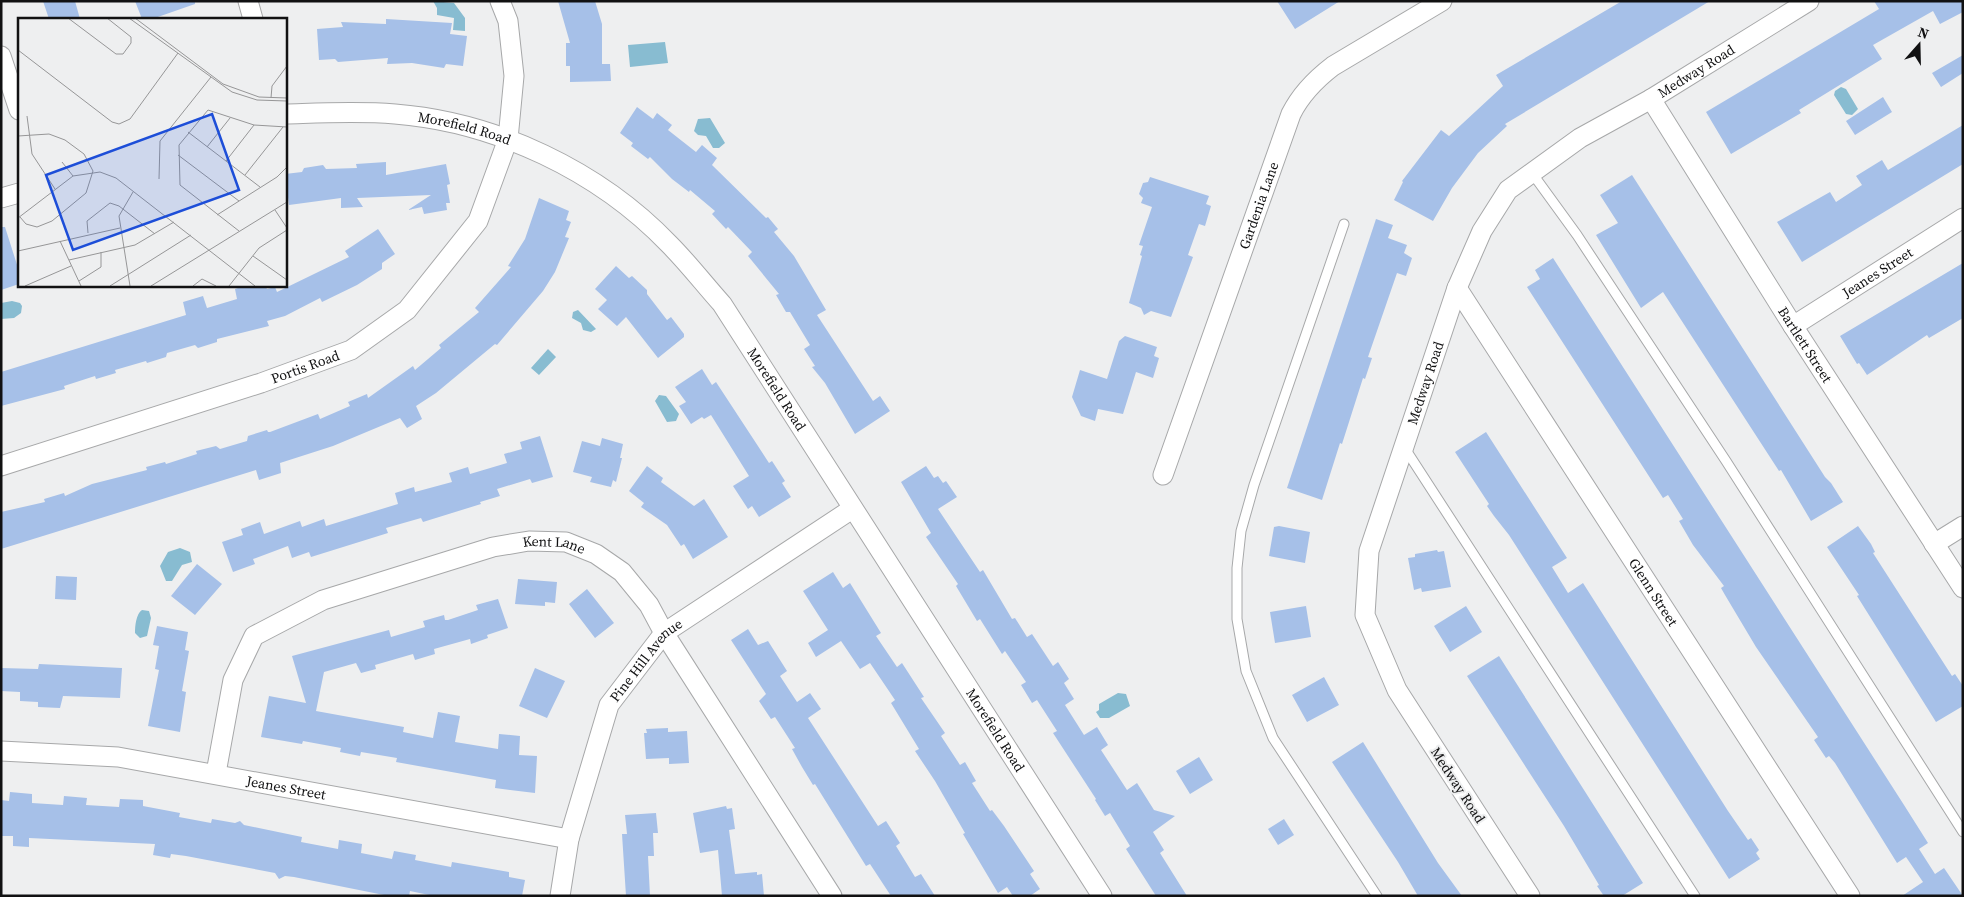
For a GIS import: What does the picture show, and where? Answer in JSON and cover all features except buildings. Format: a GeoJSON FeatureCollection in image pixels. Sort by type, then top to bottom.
{"type":"FeatureCollection","features":[{"type":"Feature","properties":{"kind":"street"},"geometry":{"type":"LineString","coordinates":[[248,1],[253,18]]}},
{"type":"Feature","properties":{"kind":"street","name":"Portis Road"},"geometry":{"type":"LineString","coordinates":[[1,466],[261,383],[351,350],[407,310],[478,221],[508,138],[514,76],[508,21],[500,1]]}},
{"type":"Feature","properties":{"kind":"street","name":"Gardenia Lane"},"geometry":{"type":"LineString","coordinates":[[1163,475],[1291,114],[1298,101],[1321,75],[1333,66],[1442,1]]}},
{"type":"Feature","properties":{"kind":"street","name":"Medway Road"},"geometry":{"type":"LineString","coordinates":[[1530,896],[1397,690],[1365,615],[1370,551],[1457,288],[1482,231],[1508,190],[1580,138],[1651,99],[1809,1]]}},
{"type":"Feature","properties":{"kind":"street"},"geometry":{"type":"LineString","coordinates":[[1,56],[18,107]]}},
{"type":"Feature","properties":{"kind":"street","name":"Bartlett Street"},"geometry":{"type":"LineString","coordinates":[[1651,99],[1793,326],[1963,588]]}},
{"type":"Feature","properties":{"kind":"street","name":"Morefield Road"},"geometry":{"type":"LineString","coordinates":[[286,114],[395,114],[453,124],[508,138],[582,174],[630,209],[669,243],[722,304],[1102,896]]}},
{"type":"Feature","properties":{"kind":"street"},"geometry":{"type":"LineString","coordinates":[[1,198],[18,192]]}},
{"type":"Feature","properties":{"kind":"street","name":"Jeanes Street"},"geometry":{"type":"LineString","coordinates":[[1793,326],[1963,218]]}},
{"type":"Feature","properties":{"kind":"street","name":"Glenn Street"},"geometry":{"type":"LineString","coordinates":[[1457,288],[1850,896]]}},
{"type":"Feature","properties":{"kind":"street","name":"Pine Hill Avenue"},"geometry":{"type":"LineString","coordinates":[[560,896],[569,840],[609,705],[664,633],[852,509]]}},
{"type":"Feature","properties":{"kind":"street"},"geometry":{"type":"LineString","coordinates":[[1934,544],[1963,526]]}},
{"type":"Feature","properties":{"kind":"street","name":"Kent Lane"},"geometry":{"type":"LineString","coordinates":[[216,773],[233,680],[254,636],[323,600],[494,547],[530,541],[566,542],[596,554],[622,572],[648,605],[832,896]]}},
{"type":"Feature","properties":{"kind":"street","name":"Jeanes Street"},"geometry":{"type":"LineString","coordinates":[[1,750],[118,756],[569,840]]}},
{"type":"Feature","properties":{"kind":"lane"},"geometry":{"type":"LineString","coordinates":[[1532,173],[1577,235],[1726,461],[1963,832]]}},
{"type":"Feature","properties":{"kind":"lane"},"geometry":{"type":"LineString","coordinates":[[1344,224],[1240,531],[1237,568],[1237,619],[1246,670],[1274,738],[1377,896]]}},
{"type":"Feature","properties":{"kind":"lane"},"geometry":{"type":"LineString","coordinates":[[1404,446],[1695,896]]}},
{"type":"Feature","properties":{"kind":"water"},"geometry":{"type":"Polygon","coordinates":[[[433,1],[454,3],[465,18],[465,31],[453,30],[454,18],[437,15],[437,8],[433,1]]]}},
{"type":"Feature","properties":{"kind":"water"},"geometry":{"type":"Polygon","coordinates":[[[665,42],[668,63],[630,67],[628,45],[665,42]]]}},
{"type":"Feature","properties":{"kind":"water"},"geometry":{"type":"Polygon","coordinates":[[[1841,87],[1846,89],[1858,109],[1852,115],[1846,114],[1834,95],[1835,91],[1841,87]]]}},
{"type":"Feature","properties":{"kind":"water"},"geometry":{"type":"Polygon","coordinates":[[[710,118],[725,143],[719,148],[713,148],[706,136],[698,135],[694,131],[698,119],[710,118]]]}},
{"type":"Feature","properties":{"kind":"water"},"geometry":{"type":"Polygon","coordinates":[[[12,301],[20,303],[22,306],[21,313],[14,318],[1,319],[1,303],[12,301]]]}},
{"type":"Feature","properties":{"kind":"water"},"geometry":{"type":"Polygon","coordinates":[[[578,310],[596,329],[591,332],[583,330],[581,323],[572,318],[573,312],[578,310]]]}},
{"type":"Feature","properties":{"kind":"water"},"geometry":{"type":"Polygon","coordinates":[[[548,349],[556,357],[539,375],[531,368],[548,349]]]}},
{"type":"Feature","properties":{"kind":"water"},"geometry":{"type":"Polygon","coordinates":[[[659,395],[666,396],[679,414],[676,421],[667,422],[655,401],[659,395]]]}},
{"type":"Feature","properties":{"kind":"water"},"geometry":{"type":"Polygon","coordinates":[[[180,548],[190,552],[192,562],[182,565],[172,581],[166,581],[160,566],[168,552],[180,548]]]}},
{"type":"Feature","properties":{"kind":"water"},"geometry":{"type":"Polygon","coordinates":[[[142,610],[149,611],[151,618],[147,636],[140,638],[135,633],[135,627],[137,617],[142,610]]]}},
{"type":"Feature","properties":{"kind":"water"},"geometry":{"type":"Polygon","coordinates":[[[1118,693],[1126,694],[1130,706],[1109,718],[1100,718],[1096,712],[1099,710],[1099,704],[1118,693]]]}}]}
